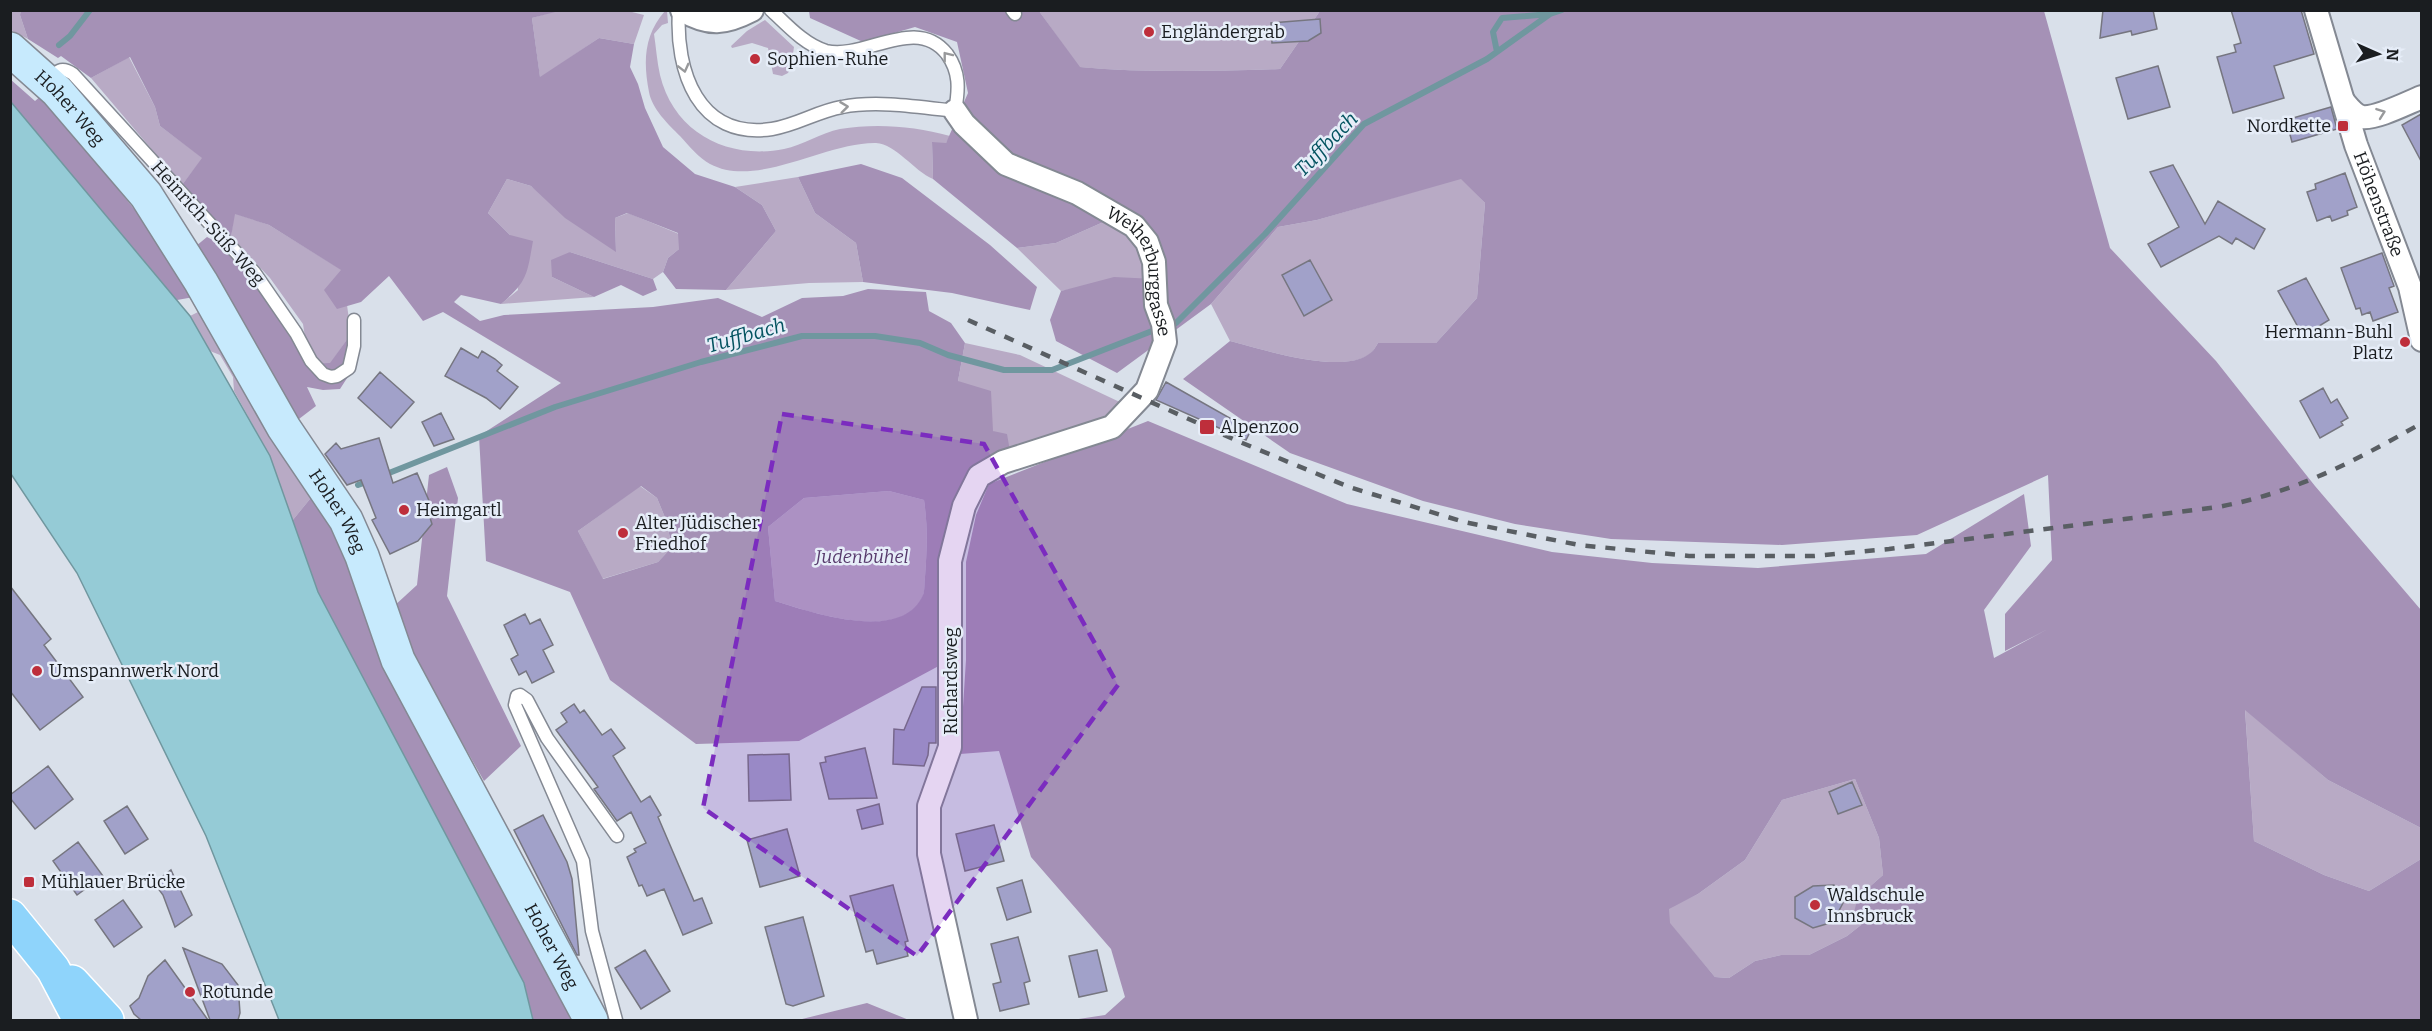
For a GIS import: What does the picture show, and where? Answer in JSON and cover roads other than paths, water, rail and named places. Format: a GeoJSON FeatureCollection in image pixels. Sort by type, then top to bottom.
{"type":"FeatureCollection","features":[{"type":"Feature","properties":{"kind":"main road"},"geometry":{"type":"LineString","coordinates":[[10,916],[53,969],[85,1019]]}},
{"type":"Feature","properties":{"kind":"street"},"geometry":{"type":"LineString","coordinates":[[680,10],[702,20],[718,22],[735,19],[752,10]]}},
{"type":"Feature","properties":{"kind":"street","name":"Höhenstraße"},"geometry":{"type":"LineString","coordinates":[[2316,10],[2356,145],[2416,285],[2421,340]]}},
{"type":"Feature","properties":{"kind":"street","name":"Hoher Weg"},"geometry":{"type":"LineString","coordinates":[[10,49],[48,81],[146,195],[201,282],[284,428],[346,520],[362,556],[398,660],[591,1020]]}},
{"type":"Feature","properties":{"kind":"street"},"geometry":{"type":"LineString","coordinates":[[2344,102],[2354,113],[2363,117],[2373,116],[2421,98]]}},
{"type":"Feature","properties":{"kind":"street","name":"Weiherburggasse"},"geometry":{"type":"LineString","coordinates":[[955,111],[964,124],[1006,164],[1077,193],[1134,226],[1147,242],[1154,262],[1156,306],[1163,324],[1165,342],[1147,390],[1112,427],[1003,462]]}},
{"type":"Feature","properties":{"kind":"street","name":"Richardsweg"},"geometry":{"type":"LineString","coordinates":[[966,1020],[929,854],[929,806],[950,747],[950,561],[964,506],[979,476],[1003,462]]}},
{"type":"Feature","properties":{"kind":"lane"},"geometry":{"type":"LineString","coordinates":[[680,10],[678,27],[681,59],[689,87],[703,108],[732,126],[751,130],[771,129],[844,106],[909,106],[955,111],[959,85],[957,73],[944,51],[932,42],[913,37],[846,52],[826,51],[814,47],[771,10]]}},
{"type":"Feature","properties":{"kind":"lane","name":"Heinrich-Süß-Weg"},"geometry":{"type":"LineString","coordinates":[[48,81],[58,70],[63,69],[73,74],[254,272],[296,333],[311,361],[323,374],[331,377],[349,368],[354,346],[354,320]]}},
{"type":"Feature","properties":{"kind":"lane"},"geometry":{"type":"LineString","coordinates":[[616,836],[548,738],[526,700],[520,695],[517,696],[515,705],[583,861],[591,931],[616,1020]]}},
{"type":"Feature","properties":{"kind":"water"},"geometry":{"type":"Polygon","coordinates":[[[11,102],[190,316],[270,456],[318,592],[524,983],[533,1020],[279,1020],[206,836],[77,573],[11,474],[11,102]]]}},
{"type":"Feature","properties":{"kind":"waterway"},"geometry":{"type":"LineString","coordinates":[[59,45],[70,36],[90,10]]}},
{"type":"Feature","properties":{"kind":"waterway","name":"Tuffbach"},"geometry":{"type":"LineString","coordinates":[[1176,323],[1265,234],[1364,124],[1487,59],[1550,14],[1562,10]]}},
{"type":"Feature","properties":{"kind":"waterway"},"geometry":{"type":"LineString","coordinates":[[1497,52],[1493,32],[1502,18],[1550,14]]}},
{"type":"Feature","properties":{"kind":"waterway","name":"Tuffbach"},"geometry":{"type":"LineString","coordinates":[[384,475],[555,407],[701,362],[802,336],[875,336],[920,343],[948,355],[1004,370],[1052,370],[1152,331]]}},
{"type":"Feature","properties":{"kind":"waterway","name":"Tuffbach"},"geometry":{"type":"LineString","coordinates":[[358,485],[369,481]]}},
{"type":"Feature","properties":{"kind":"railway"},"geometry":{"type":"LineString","coordinates":[[968,320],[1240,442],[1349,487],[1464,522],[1579,545],[1689,556],[1814,556],[1889,549],[2218,507],[2274,493],[2324,474],[2422,423]]}},
{"type":"Feature","properties":{"kind":"place","name":"Engländergrab"},"geometry":{"type":"Point","coordinates":[1149,32]}},
{"type":"Feature","properties":{"kind":"place","name":"Sophien-Ruhe"},"geometry":{"type":"Point","coordinates":[755,59]}},
{"type":"Feature","properties":{"kind":"place","name":"Nordkette"},"geometry":{"type":"Point","coordinates":[2343,126]}},
{"type":"Feature","properties":{"kind":"place","name":"Hermann-Buhl Platz"},"geometry":{"type":"Point","coordinates":[2405,342]}},
{"type":"Feature","properties":{"kind":"place","name":"Alpenzoo"},"geometry":{"type":"Point","coordinates":[1207,427]}},
{"type":"Feature","properties":{"kind":"place","name":"Heimgartl"},"geometry":{"type":"Point","coordinates":[404,510]}},
{"type":"Feature","properties":{"kind":"place","name":"Alter Jüdischer Friedhof"},"geometry":{"type":"Point","coordinates":[623,533]}},
{"type":"Feature","properties":{"kind":"place","name":"Umspannwerk Nord"},"geometry":{"type":"Point","coordinates":[37,671]}},
{"type":"Feature","properties":{"kind":"place","name":"Mühlauer Brücke"},"geometry":{"type":"Point","coordinates":[29,882]}},
{"type":"Feature","properties":{"kind":"place","name":"Waldschule Innsbruck"},"geometry":{"type":"Point","coordinates":[1815,905]}},
{"type":"Feature","properties":{"kind":"place","name":"Rotunde"},"geometry":{"type":"Point","coordinates":[190,992]}},
{"type":"Feature","properties":{"kind":"park label","name":"Judenbühel"},"geometry":{"type":"Point","coordinates":[862,557]}}]}
